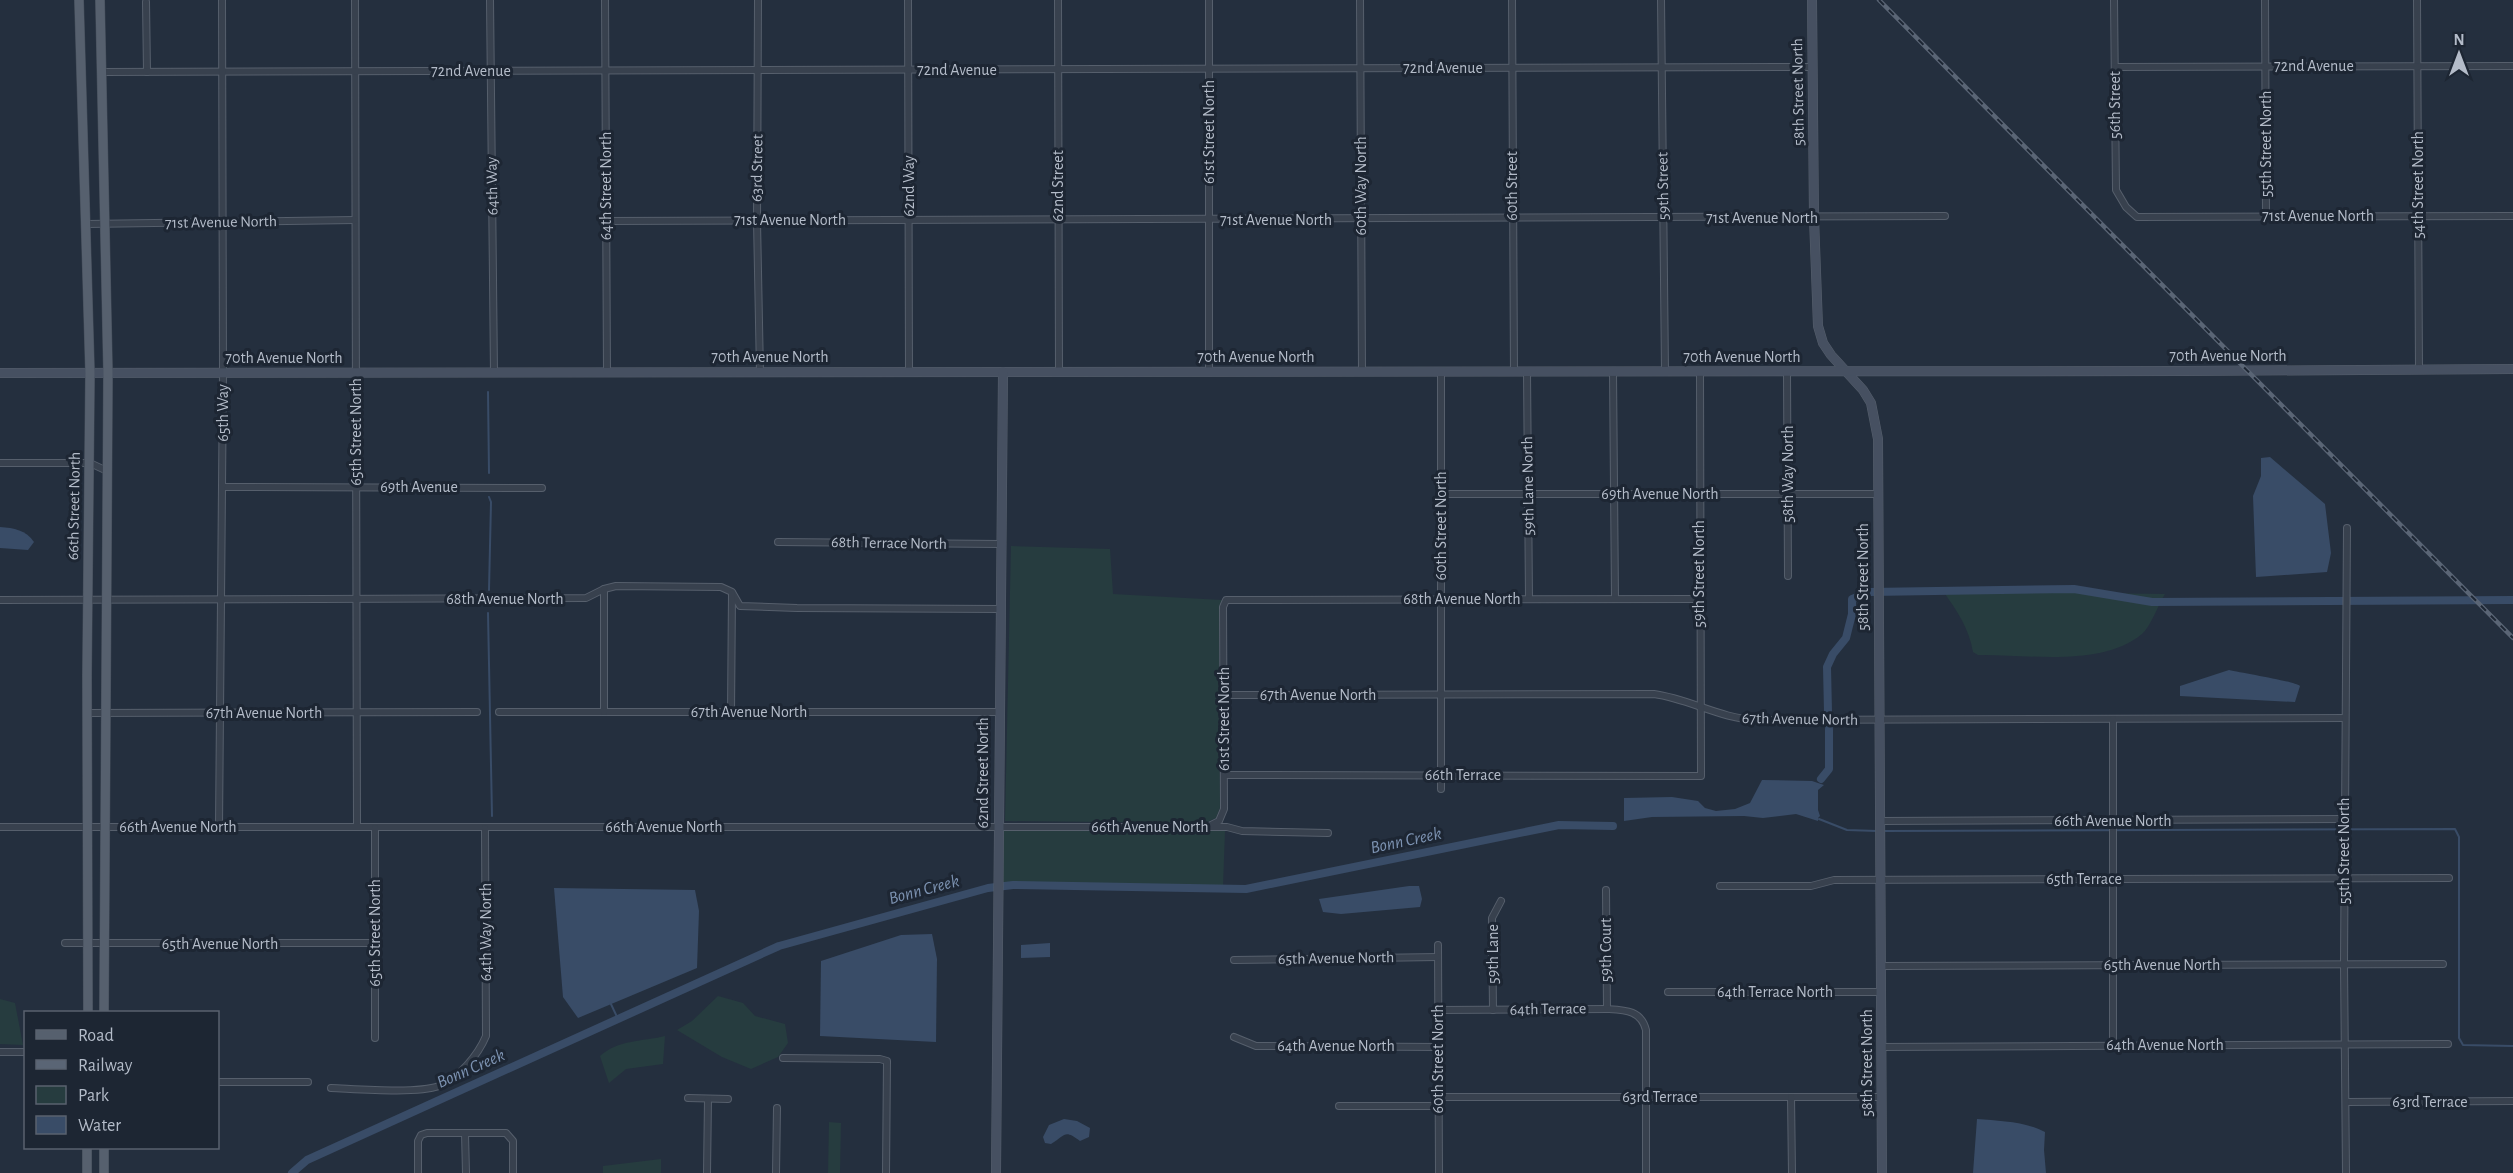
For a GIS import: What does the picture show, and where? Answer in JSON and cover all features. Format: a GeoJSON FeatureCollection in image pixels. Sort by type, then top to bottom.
{"type":"FeatureCollection","features":[{"type":"Feature","properties":{"kind":"main road","name":"66th Street North"},"geometry":{"type":"LineString","coordinates":[[79,0],[90,373],[87,600],[88,1011]]}},
{"type":"Feature","properties":{"kind":"main road","name":"66th Street North"},"geometry":{"type":"LineString","coordinates":[[100,0],[108,373],[104,713],[104,1011]]}},
{"type":"Feature","properties":{"kind":"main road"},"geometry":{"type":"LineString","coordinates":[[87,1149],[87,1173]]}},
{"type":"Feature","properties":{"kind":"main road"},"geometry":{"type":"LineString","coordinates":[[104,1149],[104,1173]]}},
{"type":"Feature","properties":{"kind":"street","name":"65th Way"},"geometry":{"type":"LineString","coordinates":[[219,827],[223,487],[222,0]]}},
{"type":"Feature","properties":{"kind":"street","name":"65th Street North"},"geometry":{"type":"LineString","coordinates":[[355,0],[357,827]]}},
{"type":"Feature","properties":{"kind":"street","name":"64th Way"},"geometry":{"type":"LineString","coordinates":[[490,0],[494,373]]}},
{"type":"Feature","properties":{"kind":"street","name":"64th Street North"},"geometry":{"type":"LineString","coordinates":[[605,0],[607,373]]}},
{"type":"Feature","properties":{"kind":"street","name":"63rd Street"},"geometry":{"type":"LineString","coordinates":[[758,0],[757,221],[760,372]]}},
{"type":"Feature","properties":{"kind":"street","name":"62nd Way"},"geometry":{"type":"LineString","coordinates":[[908,0],[909,372]]}},
{"type":"Feature","properties":{"kind":"street","name":"62nd Street"},"geometry":{"type":"LineString","coordinates":[[1058,0],[1059,372]]}},
{"type":"Feature","properties":{"kind":"street","name":"61st Street North"},"geometry":{"type":"LineString","coordinates":[[1209,0],[1209,372]]}},
{"type":"Feature","properties":{"kind":"street","name":"60th Way North"},"geometry":{"type":"LineString","coordinates":[[1360,0],[1362,372]]}},
{"type":"Feature","properties":{"kind":"street","name":"60th Street"},"geometry":{"type":"LineString","coordinates":[[1512,0],[1514,372]]}},
{"type":"Feature","properties":{"kind":"street","name":"59th Street"},"geometry":{"type":"LineString","coordinates":[[1661,0],[1665,372]]}},
{"type":"Feature","properties":{"kind":"street","name":"58th Street North"},"geometry":{"type":"LineString","coordinates":[[1812,0],[1814,218],[1818,326],[1823,343],[1863,390],[1871,403],[1878,439],[1882,1173]]}},
{"type":"Feature","properties":{"kind":"street","name":"56th Street"},"geometry":{"type":"LineString","coordinates":[[2114,0],[2116,190],[2126,207]]}},
{"type":"Feature","properties":{"kind":"street","name":"55th Street North"},"geometry":{"type":"LineString","coordinates":[[2265,0],[2266,216]]}},
{"type":"Feature","properties":{"kind":"street","name":"54th Street North"},"geometry":{"type":"LineString","coordinates":[[2417,0],[2419,370]]}},
{"type":"Feature","properties":{"kind":"street"},"geometry":{"type":"LineString","coordinates":[[146,2],[147,72]]}},
{"type":"Feature","properties":{"kind":"street","name":"72nd Avenue"},"geometry":{"type":"LineString","coordinates":[[2115,67],[2513,66]]}},
{"type":"Feature","properties":{"kind":"street","name":"72nd Avenue"},"geometry":{"type":"LineString","coordinates":[[102,72],[1813,67]]}},
{"type":"Feature","properties":{"kind":"street","name":"71st Avenue North"},"geometry":{"type":"LineString","coordinates":[[2126,207],[2137,217],[2513,216]]}},
{"type":"Feature","properties":{"kind":"street","name":"71st Avenue North"},"geometry":{"type":"LineString","coordinates":[[606,221],[1945,216]]}},
{"type":"Feature","properties":{"kind":"street","name":"71st Avenue North"},"geometry":{"type":"LineString","coordinates":[[87,224],[355,220]]}},
{"type":"Feature","properties":{"kind":"street","name":"70th Avenue North"},"geometry":{"type":"LineString","coordinates":[[0,373],[1846,372],[2513,369]]}},
{"type":"Feature","properties":{"kind":"street","name":"62nd Street North"},"geometry":{"type":"LineString","coordinates":[[996,1173],[1003,372]]}},
{"type":"Feature","properties":{"kind":"street","name":"60th Street North"},"geometry":{"type":"LineString","coordinates":[[1441,372],[1441,789]]}},
{"type":"Feature","properties":{"kind":"street","name":"59th Lane North"},"geometry":{"type":"LineString","coordinates":[[1527,372],[1529,599]]}},
{"type":"Feature","properties":{"kind":"street"},"geometry":{"type":"LineString","coordinates":[[1613,372],[1615,599]]}},
{"type":"Feature","properties":{"kind":"street","name":"59th Street North"},"geometry":{"type":"LineString","coordinates":[[1700,372],[1701,776]]}},
{"type":"Feature","properties":{"kind":"street","name":"58th Way North"},"geometry":{"type":"LineString","coordinates":[[1787,372],[1788,576]]}},
{"type":"Feature","properties":{"kind":"street"},"geometry":{"type":"LineString","coordinates":[[0,463],[90,463],[107,471]]}},
{"type":"Feature","properties":{"kind":"street","name":"69th Avenue"},"geometry":{"type":"LineString","coordinates":[[223,487],[542,488]]}},
{"type":"Feature","properties":{"kind":"street","name":"69th Avenue North"},"geometry":{"type":"LineString","coordinates":[[1442,494],[1878,494]]}},
{"type":"Feature","properties":{"kind":"street","name":"55th Street North"},"geometry":{"type":"LineString","coordinates":[[2346,1173],[2344,821],[2347,528]]}},
{"type":"Feature","properties":{"kind":"street","name":"68th Terrace North"},"geometry":{"type":"LineString","coordinates":[[778,542],[1000,544]]}},
{"type":"Feature","properties":{"kind":"street","name":"68th Avenue North"},"geometry":{"type":"LineString","coordinates":[[0,600],[586,598],[616,586],[722,587],[732,592],[740,606],[1000,609]]}},
{"type":"Feature","properties":{"kind":"street"},"geometry":{"type":"LineString","coordinates":[[604,589],[604,712]]}},
{"type":"Feature","properties":{"kind":"street"},"geometry":{"type":"LineString","coordinates":[[731,712],[732,592]]}},
{"type":"Feature","properties":{"kind":"street","name":"68th Avenue North"},"geometry":{"type":"LineString","coordinates":[[1226,600],[1699,599]]}},
{"type":"Feature","properties":{"kind":"street","name":"61st Street North"},"geometry":{"type":"LineString","coordinates":[[1206,827],[1219,821],[1224,809],[1223,607],[1226,600]]}},
{"type":"Feature","properties":{"kind":"street","name":"67th Avenue North"},"geometry":{"type":"LineString","coordinates":[[1224,695],[1654,694],[1676,697],[1741,719],[2345,718]]}},
{"type":"Feature","properties":{"kind":"street","name":"67th Avenue North"},"geometry":{"type":"LineString","coordinates":[[499,712],[999,711]]}},
{"type":"Feature","properties":{"kind":"street","name":"67th Avenue North"},"geometry":{"type":"LineString","coordinates":[[87,713],[477,712]]}},
{"type":"Feature","properties":{"kind":"street"},"geometry":{"type":"LineString","coordinates":[[2113,719],[2113,1046]]}},
{"type":"Feature","properties":{"kind":"street","name":"66th Terrace"},"geometry":{"type":"LineString","coordinates":[[1225,775],[1701,776]]}},
{"type":"Feature","properties":{"kind":"street","name":"66th Avenue North"},"geometry":{"type":"LineString","coordinates":[[1881,823],[2344,821]]}},
{"type":"Feature","properties":{"kind":"street","name":"66th Avenue North"},"geometry":{"type":"LineString","coordinates":[[0,827],[1227,827],[1242,831],[1328,833]]}},
{"type":"Feature","properties":{"kind":"street","name":"65th Street North"},"geometry":{"type":"LineString","coordinates":[[375,828],[375,1038]]}},
{"type":"Feature","properties":{"kind":"street","name":"64th Way North"},"geometry":{"type":"LineString","coordinates":[[331,1088],[418,1090],[440,1086],[471,1060],[481,1048],[486,1036],[485,828]]}},
{"type":"Feature","properties":{"kind":"street","name":"65th Terrace"},"geometry":{"type":"LineString","coordinates":[[1720,886],[1811,886],[1834,880],[2449,878]]}},
{"type":"Feature","properties":{"kind":"street","name":"59th Court"},"geometry":{"type":"LineString","coordinates":[[1606,890],[1607,1009]]}},
{"type":"Feature","properties":{"kind":"street","name":"59th Lane"},"geometry":{"type":"LineString","coordinates":[[1493,1010],[1492,918],[1501,901]]}},
{"type":"Feature","properties":{"kind":"street","name":"65th Avenue North"},"geometry":{"type":"LineString","coordinates":[[65,944],[375,943]]}},
{"type":"Feature","properties":{"kind":"street","name":"60th Street North"},"geometry":{"type":"LineString","coordinates":[[1438,945],[1439,1173]]}},
{"type":"Feature","properties":{"kind":"street","name":"65th Avenue North"},"geometry":{"type":"LineString","coordinates":[[1234,960],[1438,957]]}},
{"type":"Feature","properties":{"kind":"street","name":"65th Avenue North"},"geometry":{"type":"LineString","coordinates":[[1881,966],[2443,964]]}},
{"type":"Feature","properties":{"kind":"street","name":"64th Terrace North"},"geometry":{"type":"LineString","coordinates":[[1668,992],[1881,992]]}},
{"type":"Feature","properties":{"kind":"street","name":"64th Terrace"},"geometry":{"type":"LineString","coordinates":[[1438,1010],[1607,1009],[1634,1012],[1641,1017],[1646,1030],[1646,1097]]}},
{"type":"Feature","properties":{"kind":"street","name":"64th Avenue North"},"geometry":{"type":"LineString","coordinates":[[1234,1037],[1256,1046],[1439,1047]]}},
{"type":"Feature","properties":{"kind":"street","name":"64th Avenue North"},"geometry":{"type":"LineString","coordinates":[[1881,1047],[2448,1044]]}},
{"type":"Feature","properties":{"kind":"street"},"geometry":{"type":"LineString","coordinates":[[0,1052],[24,1052]]}},
{"type":"Feature","properties":{"kind":"street"},"geometry":{"type":"LineString","coordinates":[[783,1058],[887,1061],[886,1173]]}},
{"type":"Feature","properties":{"kind":"street"},"geometry":{"type":"LineString","coordinates":[[219,1082],[308,1082]]}},
{"type":"Feature","properties":{"kind":"street","name":"63rd Terrace"},"geometry":{"type":"LineString","coordinates":[[1439,1097],[1882,1097]]}},
{"type":"Feature","properties":{"kind":"street"},"geometry":{"type":"LineString","coordinates":[[1646,1097],[1646,1173]]}},
{"type":"Feature","properties":{"kind":"street"},"geometry":{"type":"LineString","coordinates":[[1791,1097],[1792,1173]]}},
{"type":"Feature","properties":{"kind":"street"},"geometry":{"type":"LineString","coordinates":[[688,1098],[728,1100]]}},
{"type":"Feature","properties":{"kind":"street"},"geometry":{"type":"LineString","coordinates":[[707,1173],[708,1099]]}},
{"type":"Feature","properties":{"kind":"street","name":"63rd Terrace"},"geometry":{"type":"LineString","coordinates":[[2346,1102],[2513,1101]]}},
{"type":"Feature","properties":{"kind":"street"},"geometry":{"type":"LineString","coordinates":[[1339,1106],[1438,1106]]}},
{"type":"Feature","properties":{"kind":"street"},"geometry":{"type":"LineString","coordinates":[[776,1173],[777,1108]]}},
{"type":"Feature","properties":{"kind":"street"},"geometry":{"type":"LineString","coordinates":[[418,1173],[418,1141],[421,1135],[427,1133],[506,1133],[511,1136],[513,1173]]}},
{"type":"Feature","properties":{"kind":"street"},"geometry":{"type":"LineString","coordinates":[[465,1133],[466,1173]]}},
{"type":"Feature","properties":{"kind":"green space"},"geometry":{"type":"Polygon","coordinates":[[[1011,546],[1110,549],[1113,594],[1222,600],[1219,607],[1220,808],[1216,818],[1205,823],[1005,821],[1011,546]]]}},
{"type":"Feature","properties":{"kind":"green space"},"geometry":{"type":"Polygon","coordinates":[[[1943,591],[2165,594],[2142,634],[2125,645],[2085,655],[2041,657],[1978,655],[1973,652],[1965,627],[1943,591]]]}},
{"type":"Feature","properties":{"kind":"green space"},"geometry":{"type":"Polygon","coordinates":[[[1004,830],[1225,831],[1223,887],[1003,884],[1004,830]]]}},
{"type":"Feature","properties":{"kind":"green space"},"geometry":{"type":"Polygon","coordinates":[[[718,996],[743,1003],[755,1016],[785,1024],[788,1043],[778,1057],[751,1069],[722,1057],[677,1030],[692,1021],[718,996]]]}},
{"type":"Feature","properties":{"kind":"green space"},"geometry":{"type":"Polygon","coordinates":[[[0,999],[15,1003],[23,1045],[0,1044],[0,999]]]}},
{"type":"Feature","properties":{"kind":"green space"},"geometry":{"type":"Polygon","coordinates":[[[665,1036],[663,1064],[626,1069],[609,1083],[600,1056],[623,1044],[665,1036]]]}},
{"type":"Feature","properties":{"kind":"green space"},"geometry":{"type":"Polygon","coordinates":[[[829,1122],[841,1123],[840,1173],[828,1173],[829,1122]]]}},
{"type":"Feature","properties":{"kind":"green space"},"geometry":{"type":"Polygon","coordinates":[[[661,1159],[661,1173],[603,1173],[603,1166],[661,1159]]]}},
{"type":"Feature","properties":{"kind":"water"},"geometry":{"type":"Polygon","coordinates":[[[2270,457],[2325,504],[2331,553],[2327,572],[2256,577],[2253,496],[2261,476],[2261,458],[2270,457]]]}},
{"type":"Feature","properties":{"kind":"water"},"geometry":{"type":"Polygon","coordinates":[[[0,527],[19,530],[34,542],[28,550],[0,548],[0,527]]]}},
{"type":"Feature","properties":{"kind":"water"},"geometry":{"type":"Polygon","coordinates":[[[2229,670],[2300,686],[2295,702],[2180,696],[2180,686],[2229,670]]]}},
{"type":"Feature","properties":{"kind":"water"},"geometry":{"type":"Polygon","coordinates":[[[1762,780],[1812,781],[1824,785],[1818,790],[1820,816],[1818,821],[1796,814],[1763,818],[1744,816],[1652,817],[1624,821],[1624,798],[1672,797],[1698,801],[1705,808],[1716,811],[1735,809],[1750,803],[1762,780]]]}},
{"type":"Feature","properties":{"kind":"water"},"geometry":{"type":"Polygon","coordinates":[[[1419,886],[1422,899],[1420,907],[1341,914],[1323,912],[1319,899],[1419,886]]]}},
{"type":"Feature","properties":{"kind":"water"},"geometry":{"type":"Polygon","coordinates":[[[554,888],[695,890],[699,911],[697,968],[578,1018],[563,997],[554,888]]]}},
{"type":"Feature","properties":{"kind":"water"},"geometry":{"type":"Polygon","coordinates":[[[932,934],[937,959],[936,1042],[820,1036],[821,961],[901,935],[932,934]]]}},
{"type":"Feature","properties":{"kind":"water"},"geometry":{"type":"Polygon","coordinates":[[[1050,943],[1050,957],[1021,958],[1021,945],[1050,943]]]}},
{"type":"Feature","properties":{"kind":"water"},"geometry":{"type":"Polygon","coordinates":[[[1064,1119],[1077,1121],[1090,1128],[1089,1137],[1080,1141],[1068,1134],[1051,1144],[1045,1143],[1043,1137],[1049,1125],[1064,1119]]]}},
{"type":"Feature","properties":{"kind":"water"},"geometry":{"type":"Polygon","coordinates":[[[1977,1119],[2020,1124],[2045,1132],[2046,1173],[1973,1173],[1977,1119]]]}},
{"type":"Feature","properties":{"kind":"waterway"},"geometry":{"type":"LineString","coordinates":[[488,392],[489,473]]}},
{"type":"Feature","properties":{"kind":"waterway"},"geometry":{"type":"LineString","coordinates":[[489,497],[491,502],[489,590]]}},
{"type":"Feature","properties":{"kind":"waterway"},"geometry":{"type":"LineString","coordinates":[[1828,712],[1827,667],[1833,654],[1846,638],[1852,614],[1852,599],[1870,592],[2074,589],[2152,602],[2513,600]]}},
{"type":"Feature","properties":{"kind":"waterway"},"geometry":{"type":"LineString","coordinates":[[488,613],[492,816]]}},
{"type":"Feature","properties":{"kind":"waterway"},"geometry":{"type":"LineString","coordinates":[[1821,779],[1829,769],[1829,729]]}},
{"type":"Feature","properties":{"kind":"waterway"},"geometry":{"type":"LineString","coordinates":[[1819,819],[1847,830],[1877,831]]}},
{"type":"Feature","properties":{"kind":"waterway","name":"Bonn Creek"},"geometry":{"type":"LineString","coordinates":[[292,1173],[307,1160],[779,946],[988,888],[1013,885],[1246,889],[1559,825],[1613,826]]}},
{"type":"Feature","properties":{"kind":"waterway"},"geometry":{"type":"LineString","coordinates":[[1883,831],[2455,829],[2459,837],[2459,1038],[2463,1045],[2513,1046]]}},
{"type":"Feature","properties":{"kind":"waterway"},"geometry":{"type":"LineString","coordinates":[[610,1002],[618,1019]]}},
{"type":"Feature","properties":{"kind":"railway"},"geometry":{"type":"LineString","coordinates":[[1879,0],[2513,638]]}}]}
